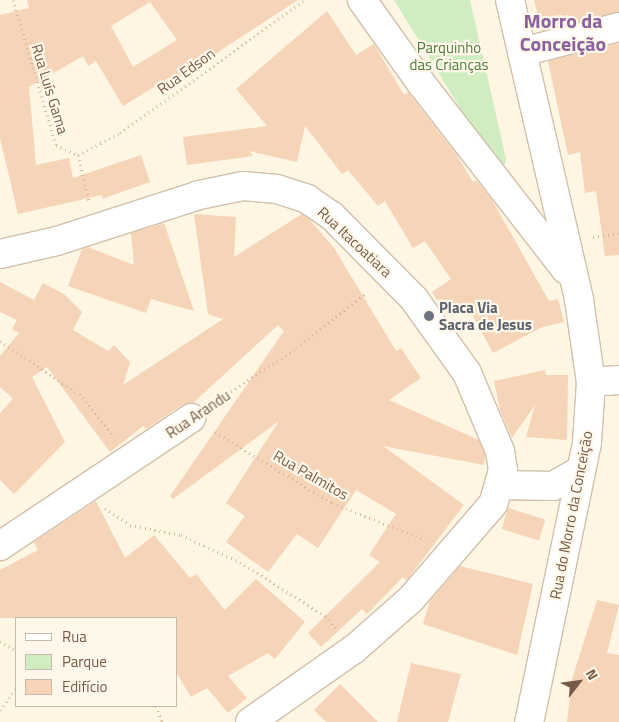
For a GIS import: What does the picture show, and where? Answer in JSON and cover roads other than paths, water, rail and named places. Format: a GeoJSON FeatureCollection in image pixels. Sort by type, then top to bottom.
{"type":"FeatureCollection","features":[{"type":"Feature","properties":{"kind":"street","name":"Rua do Morro da Conceição"},"geometry":{"type":"LineString","coordinates":[[362,0],[421,82],[572,278]]}},
{"type":"Feature","properties":{"kind":"street","name":"Rua do Morro da Conceição"},"geometry":{"type":"LineString","coordinates":[[510,0],[587,344],[591,382],[587,443],[529,722]]}},
{"type":"Feature","properties":{"kind":"street"},"geometry":{"type":"LineString","coordinates":[[522,52],[619,27]]}},
{"type":"Feature","properties":{"kind":"street","name":"Rua Itacoatiara"},"geometry":{"type":"LineString","coordinates":[[0,254],[96,229],[199,195],[243,186],[277,189],[307,198],[332,216],[429,316],[467,373],[500,451],[503,470],[501,485]]}},
{"type":"Feature","properties":{"kind":"street"},"geometry":{"type":"LineString","coordinates":[[591,382],[619,380]]}},
{"type":"Feature","properties":{"kind":"street","name":"Rua Arandu"},"geometry":{"type":"LineString","coordinates":[[0,546],[191,418]]}},
{"type":"Feature","properties":{"kind":"street"},"geometry":{"type":"LineString","coordinates":[[250,722],[354,649],[411,599],[482,520],[501,485],[553,486],[581,470]]}},
{"type":"Feature","properties":{"kind":"place","name":"Placa Via Sacra de Jesus"},"geometry":{"type":"Point","coordinates":[429,316]}},
{"type":"Feature","properties":{"kind":"district","name":"Morro da Conceição"},"geometry":{"type":"Point","coordinates":[563,32]}},
{"type":"Feature","properties":{"kind":"park label","name":"Parquinho das Crianças"},"geometry":{"type":"Point","coordinates":[449,56]}}]}
